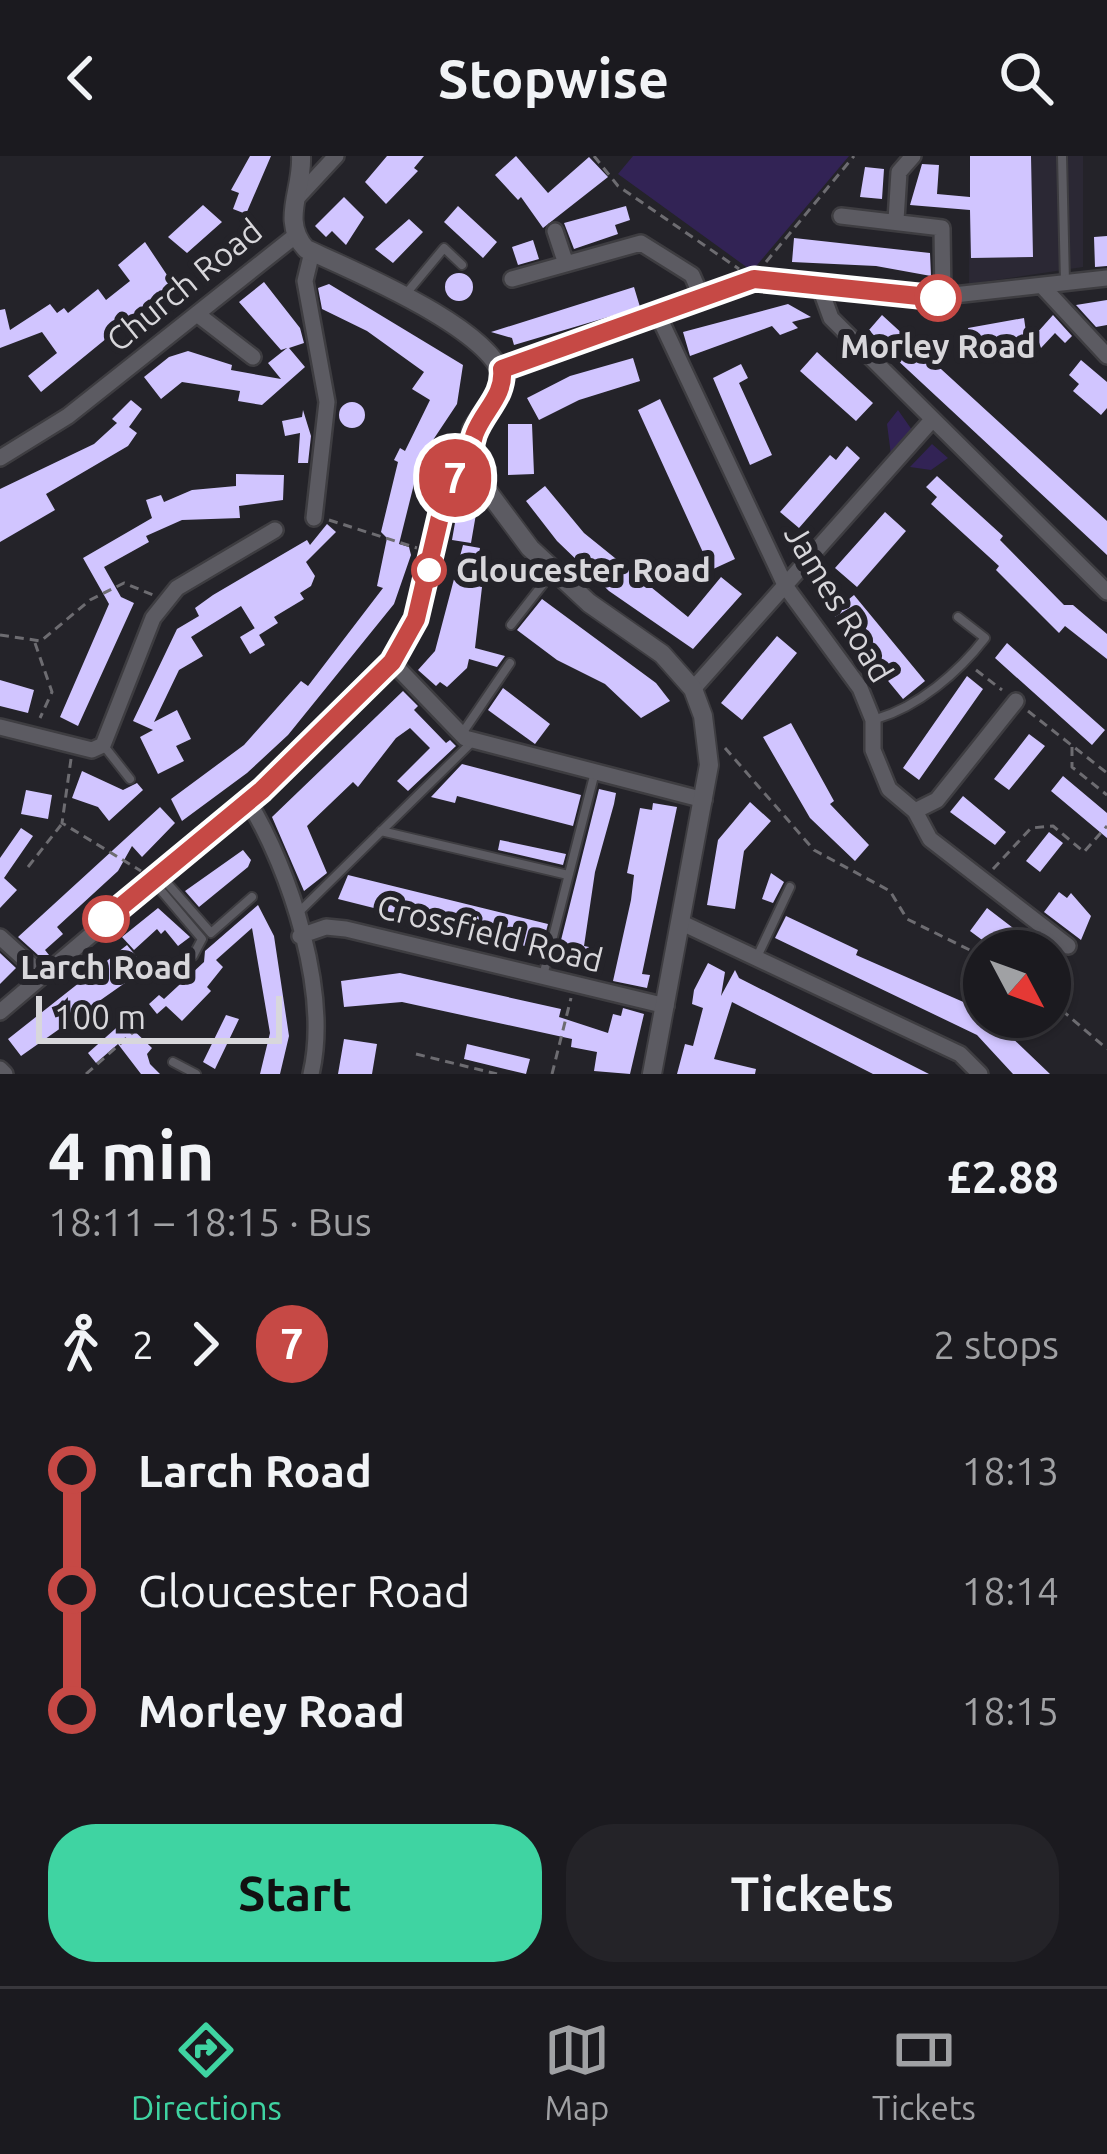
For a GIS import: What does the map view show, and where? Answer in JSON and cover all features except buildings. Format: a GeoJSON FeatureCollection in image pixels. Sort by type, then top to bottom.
{"type":"FeatureCollection","features":[{"type":"Feature","properties":{"kind":"street","name":"Church Road"},"geometry":{"type":"LineString","coordinates":[[0,458],[47,431],[295,236],[292,221],[302,156]]}},
{"type":"Feature","properties":{"kind":"street"},"geometry":{"type":"LineString","coordinates":[[298,197],[336,156]]}},
{"type":"Feature","properties":{"kind":"street"},"geometry":{"type":"LineString","coordinates":[[896,220],[899,172],[913,156]]}},
{"type":"Feature","properties":{"kind":"street"},"geometry":{"type":"LineString","coordinates":[[841,216],[942,228],[943,298]]}},
{"type":"Feature","properties":{"kind":"street"},"geometry":{"type":"LineString","coordinates":[[555,231],[566,264]]}},
{"type":"Feature","properties":{"kind":"street"},"geometry":{"type":"LineString","coordinates":[[295,236],[313,252],[404,296],[482,348],[502,369]]}},
{"type":"Feature","properties":{"kind":"street"},"geometry":{"type":"LineString","coordinates":[[512,279],[641,242],[692,275],[702,298]]}},
{"type":"Feature","properties":{"kind":"street"},"geometry":{"type":"LineString","coordinates":[[313,252],[305,281],[327,402],[314,518]]}},
{"type":"Feature","properties":{"kind":"street"},"geometry":{"type":"LineString","coordinates":[[502,369],[754,279],[943,298],[1107,278]]}},
{"type":"Feature","properties":{"kind":"street"},"geometry":{"type":"LineString","coordinates":[[1043,286],[1107,356]]}},
{"type":"Feature","properties":{"kind":"street"},"geometry":{"type":"LineString","coordinates":[[820,288],[830,318],[1107,592]]}},
{"type":"Feature","properties":{"kind":"street"},"geometry":{"type":"LineString","coordinates":[[197,314],[212,331],[253,357]]}},
{"type":"Feature","properties":{"kind":"street","name":"James Road"},"geometry":{"type":"LineString","coordinates":[[658,315],[787,587],[847,667],[873,720],[873,750],[890,789],[915,811],[930,839],[1047,930]]}},
{"type":"Feature","properties":{"kind":"street"},"geometry":{"type":"LineString","coordinates":[[502,369],[499,392],[472,429],[472,466],[530,548],[662,655],[693,689],[707,740],[704,800],[652,1074]]}},
{"type":"Feature","properties":{"kind":"street"},"geometry":{"type":"LineString","coordinates":[[693,689],[931,421]]}},
{"type":"Feature","properties":{"kind":"street"},"geometry":{"type":"LineString","coordinates":[[0,1012],[248,801],[392,662],[416,619],[446,491],[472,466]]}},
{"type":"Feature","properties":{"kind":"street"},"geometry":{"type":"LineString","coordinates":[[0,727],[74,746],[92,749],[103,745],[146,634],[165,601],[177,588],[275,530]]}},
{"type":"Feature","properties":{"kind":"street"},"geometry":{"type":"LineString","coordinates":[[392,662],[467,738],[704,800]]}},
{"type":"Feature","properties":{"kind":"street"},"geometry":{"type":"LineString","coordinates":[[915,811],[937,800],[1016,701]]}},
{"type":"Feature","properties":{"kind":"street"},"geometry":{"type":"LineString","coordinates":[[248,801],[268,838],[319,1012],[311,1074]]}},
{"type":"Feature","properties":{"kind":"street"},"geometry":{"type":"LineString","coordinates":[[682,923],[960,1054],[980,1074]]}},
{"type":"Feature","properties":{"kind":"street","name":"Crossfield Road"},"geometry":{"type":"LineString","coordinates":[[300,936],[326,927],[346,929],[666,1006]]}},
{"type":"Feature","properties":{"kind":"street"},"geometry":{"type":"LineString","coordinates":[[0,937],[42,974]]}},
{"type":"Feature","properties":{"kind":"lane"},"geometry":{"type":"LineString","coordinates":[[1062,156],[1065,284]]}},
{"type":"Feature","properties":{"kind":"lane"},"geometry":{"type":"LineString","coordinates":[[404,296],[444,248],[462,265]]}},
{"type":"Feature","properties":{"kind":"lane"},"geometry":{"type":"LineString","coordinates":[[511,626],[554,570]]}},
{"type":"Feature","properties":{"kind":"lane"},"geometry":{"type":"LineString","coordinates":[[873,720],[901,712],[965,662],[985,638],[958,617]]}},
{"type":"Feature","properties":{"kind":"lane"},"geometry":{"type":"LineString","coordinates":[[294,916],[467,738],[510,663]]}},
{"type":"Feature","properties":{"kind":"lane"},"geometry":{"type":"LineString","coordinates":[[103,745],[130,779]]}},
{"type":"Feature","properties":{"kind":"lane"},"geometry":{"type":"LineString","coordinates":[[543,977],[595,772]]}},
{"type":"Feature","properties":{"kind":"lane"},"geometry":{"type":"LineString","coordinates":[[381,831],[568,875]]}},
{"type":"Feature","properties":{"kind":"lane"},"geometry":{"type":"LineString","coordinates":[[154,878],[211,933],[252,898]]}},
{"type":"Feature","properties":{"kind":"lane"},"geometry":{"type":"LineString","coordinates":[[154,878],[202,939],[193,956]]}},
{"type":"Feature","properties":{"kind":"lane"},"geometry":{"type":"LineString","coordinates":[[756,958],[790,887]]}},
{"type":"Feature","properties":{"kind":"lane"},"geometry":{"type":"LineString","coordinates":[[173,1062],[196,1074]]}},
{"type":"Feature","properties":{"kind":"path"},"geometry":{"type":"LineString","coordinates":[[594,156],[618,186],[754,279],[798,217],[854,156]]}},
{"type":"Feature","properties":{"kind":"path"},"geometry":{"type":"LineString","coordinates":[[314,518],[432,553]]}},
{"type":"Feature","properties":{"kind":"path"},"geometry":{"type":"LineString","coordinates":[[0,635],[35,642],[90,600],[124,583],[165,601]]}},
{"type":"Feature","properties":{"kind":"path"},"geometry":{"type":"LineString","coordinates":[[35,642],[52,692],[39,737]]}},
{"type":"Feature","properties":{"kind":"path"},"geometry":{"type":"LineString","coordinates":[[965,662],[1107,773]]}},
{"type":"Feature","properties":{"kind":"path"},"geometry":{"type":"LineString","coordinates":[[707,740],[732,752],[814,850],[890,891],[907,919],[963,947]]}},
{"type":"Feature","properties":{"kind":"path"},"geometry":{"type":"LineString","coordinates":[[1072,745],[1072,767],[1107,795]]}},
{"type":"Feature","properties":{"kind":"path"},"geometry":{"type":"LineString","coordinates":[[28,867],[62,823],[74,746]]}},
{"type":"Feature","properties":{"kind":"path"},"geometry":{"type":"LineString","coordinates":[[62,823],[154,878]]}},
{"type":"Feature","properties":{"kind":"path"},"geometry":{"type":"LineString","coordinates":[[977,875],[1006,858],[1031,827],[1052,826],[1084,852],[1107,826]]}},
{"type":"Feature","properties":{"kind":"path"},"geometry":{"type":"LineString","coordinates":[[552,1074],[575,985]]}},
{"type":"Feature","properties":{"kind":"path"},"geometry":{"type":"LineString","coordinates":[[1071,1018],[1107,1049]]}},
{"type":"Feature","properties":{"kind":"path"},"geometry":{"type":"LineString","coordinates":[[86,1074],[138,1028]]}},
{"type":"Feature","properties":{"kind":"path"},"geometry":{"type":"LineString","coordinates":[[416,1054],[497,1074]]}},
{"type":"Feature","properties":{"kind":"shaded area"},"geometry":{"type":"Polygon","coordinates":[[[633,156],[849,156],[752,271],[618,174],[633,156]]]}},
{"type":"Feature","properties":{"kind":"shaded area"},"geometry":{"type":"Polygon","coordinates":[[[970,156],[1083,156],[1083,267],[969,284],[970,156]]]}},
{"type":"Feature","properties":{"kind":"shaded area"},"geometry":{"type":"Polygon","coordinates":[[[898,410],[912,430],[891,455],[887,424],[898,410]]]}},
{"type":"Feature","properties":{"kind":"shaded area"},"geometry":{"type":"Polygon","coordinates":[[[932,444],[948,458],[931,470],[910,467],[932,444]]]}},
{"type":"Feature","properties":{"kind":"bus line","name":"7"},"geometry":{"type":"LineString","coordinates":[[106,919],[262,790],[392,662],[416,619],[446,491],[472,466],[472,429],[499,392],[502,369],[754,279],[938,298]]}},
{"type":"Feature","properties":{"kind":"place","name":"Morley Road"},"geometry":{"type":"Point","coordinates":[938,298]}},
{"type":"Feature","properties":{"kind":"place","name":"Gloucester Road"},"geometry":{"type":"Point","coordinates":[429,570]}},
{"type":"Feature","properties":{"kind":"place","name":"Larch Road"},"geometry":{"type":"Point","coordinates":[106,919]}}]}
